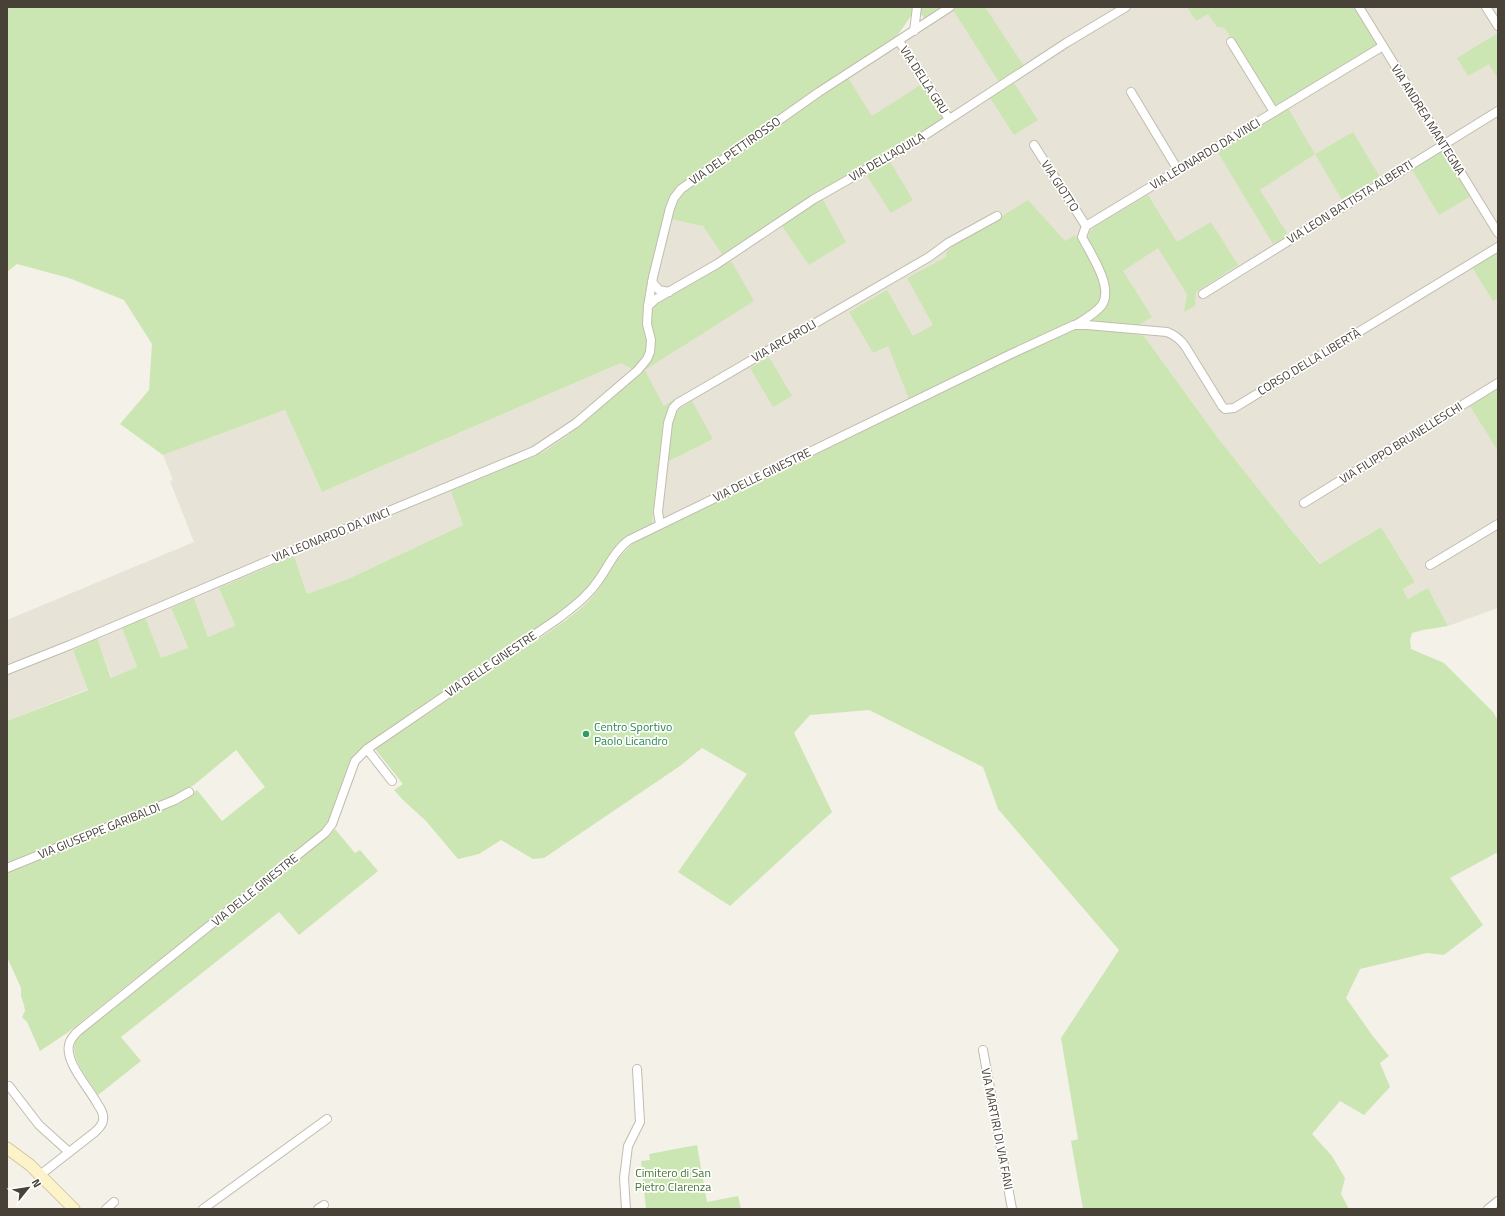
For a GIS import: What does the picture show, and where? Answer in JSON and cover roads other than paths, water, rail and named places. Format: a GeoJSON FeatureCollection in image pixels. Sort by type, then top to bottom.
{"type":"FeatureCollection","features":[{"type":"Feature","properties":{"kind":"main road"},"geometry":{"type":"LineString","coordinates":[[7,1148],[22,1158],[74,1209]]}},
{"type":"Feature","properties":{"kind":"street"},"geometry":{"type":"LineString","coordinates":[[914,31],[917,7]]}},
{"type":"Feature","properties":{"kind":"street","name":"VIA DEL PETTIROSSO"},"geometry":{"type":"LineString","coordinates":[[638,370],[647,359],[650,352],[651,340],[647,324],[652,282],[670,208],[674,198],[681,189],[819,92],[950,7]]}},
{"type":"Feature","properties":{"kind":"street","name":"VIA DELL'AQUILA"},"geometry":{"type":"LineString","coordinates":[[648,306],[656,299],[717,264],[814,199],[913,143],[1066,43],[1126,7]]}},
{"type":"Feature","properties":{"kind":"street","name":"VIA ANDREA MANTEGNA"},"geometry":{"type":"LineString","coordinates":[[1359,7],[1498,233]]}},
{"type":"Feature","properties":{"kind":"street"},"geometry":{"type":"LineString","coordinates":[[1486,7],[1498,26]]}},
{"type":"Feature","properties":{"kind":"street","name":"VIA DELLA GRU"},"geometry":{"type":"LineString","coordinates":[[899,41],[949,119]]}},
{"type":"Feature","properties":{"kind":"street"},"geometry":{"type":"LineString","coordinates":[[1231,42],[1274,112]]}},
{"type":"Feature","properties":{"kind":"street","name":"VIA LEONARDO DA VINCI"},"geometry":{"type":"LineString","coordinates":[[1086,226],[1383,46]]}},
{"type":"Feature","properties":{"kind":"street"},"geometry":{"type":"LineString","coordinates":[[1131,92],[1178,170]]}},
{"type":"Feature","properties":{"kind":"street","name":"VIA LEON BATTISTA ALBERTI"},"geometry":{"type":"LineString","coordinates":[[1203,294],[1498,111]]}},
{"type":"Feature","properties":{"kind":"street","name":"VIA GIOTTO"},"geometry":{"type":"LineString","coordinates":[[1034,145],[1086,226]]}},
{"type":"Feature","properties":{"kind":"street","name":"VIA ARCAROLI"},"geometry":{"type":"LineString","coordinates":[[660,524],[658,512],[668,423],[673,408],[678,403],[929,257],[948,243],[997,216]]}},
{"type":"Feature","properties":{"kind":"street"},"geometry":{"type":"LineString","coordinates":[[1074,326],[1103,304],[1105,289],[1100,271],[1082,237],[1086,226]]}},
{"type":"Feature","properties":{"kind":"street","name":"CORSO DELLA LIBERTÀ"},"geometry":{"type":"LineString","coordinates":[[1140,330],[1167,332],[1180,339],[1222,406],[1225,409],[1234,408],[1498,247]]}},
{"type":"Feature","properties":{"kind":"street"},"geometry":{"type":"LineString","coordinates":[[652,282],[659,290],[669,292]]}},
{"type":"Feature","properties":{"kind":"street","name":"VIA DELLE GINESTRE"},"geometry":{"type":"LineString","coordinates":[[40,1175],[95,1132],[101,1126],[103,1119],[96,1101],[71,1059],[69,1045],[77,1032],[325,833],[332,824],[355,762],[366,749],[559,618],[589,593],[623,545],[629,540],[1011,354],[1074,326],[1087,325],[1140,330]]}},
{"type":"Feature","properties":{"kind":"street","name":"VIA LEONARDO DA VINCI"},"geometry":{"type":"LineString","coordinates":[[7,670],[534,451],[576,423],[638,370]]}},
{"type":"Feature","properties":{"kind":"street","name":"VIA FILIPPO BRUNELLESCHI"},"geometry":{"type":"LineString","coordinates":[[1304,503],[1498,383]]}},
{"type":"Feature","properties":{"kind":"street"},"geometry":{"type":"LineString","coordinates":[[1430,565],[1498,524]]}},
{"type":"Feature","properties":{"kind":"street"},"geometry":{"type":"LineString","coordinates":[[366,749],[392,782]]}},
{"type":"Feature","properties":{"kind":"street","name":"VIA GIUSEPPE GARIBALDI"},"geometry":{"type":"LineString","coordinates":[[7,868],[175,800],[189,792]]}},
{"type":"Feature","properties":{"kind":"street","name":"VIA MARTIRI DI VIA FANI"},"geometry":{"type":"LineString","coordinates":[[983,1050],[1012,1209]]}},
{"type":"Feature","properties":{"kind":"street"},"geometry":{"type":"LineString","coordinates":[[626,1209],[624,1178],[628,1146],[640,1122],[637,1069]]}},
{"type":"Feature","properties":{"kind":"street"},"geometry":{"type":"LineString","coordinates":[[9,1086],[39,1125],[69,1152]]}},
{"type":"Feature","properties":{"kind":"street"},"geometry":{"type":"LineString","coordinates":[[203,1209],[327,1119]]}},
{"type":"Feature","properties":{"kind":"street"},"geometry":{"type":"LineString","coordinates":[[1488,1209],[1498,1201]]}},
{"type":"Feature","properties":{"kind":"street"},"geometry":{"type":"LineString","coordinates":[[106,1209],[114,1202]]}},
{"type":"Feature","properties":{"kind":"place","name":"Centro Sportivo Paolo Licandro"},"geometry":{"type":"Point","coordinates":[586,734]}},
{"type":"Feature","properties":{"kind":"park label","name":"Cimitero di San Pietro Clarenza"},"geometry":{"type":"Point","coordinates":[673,1180]}}]}
